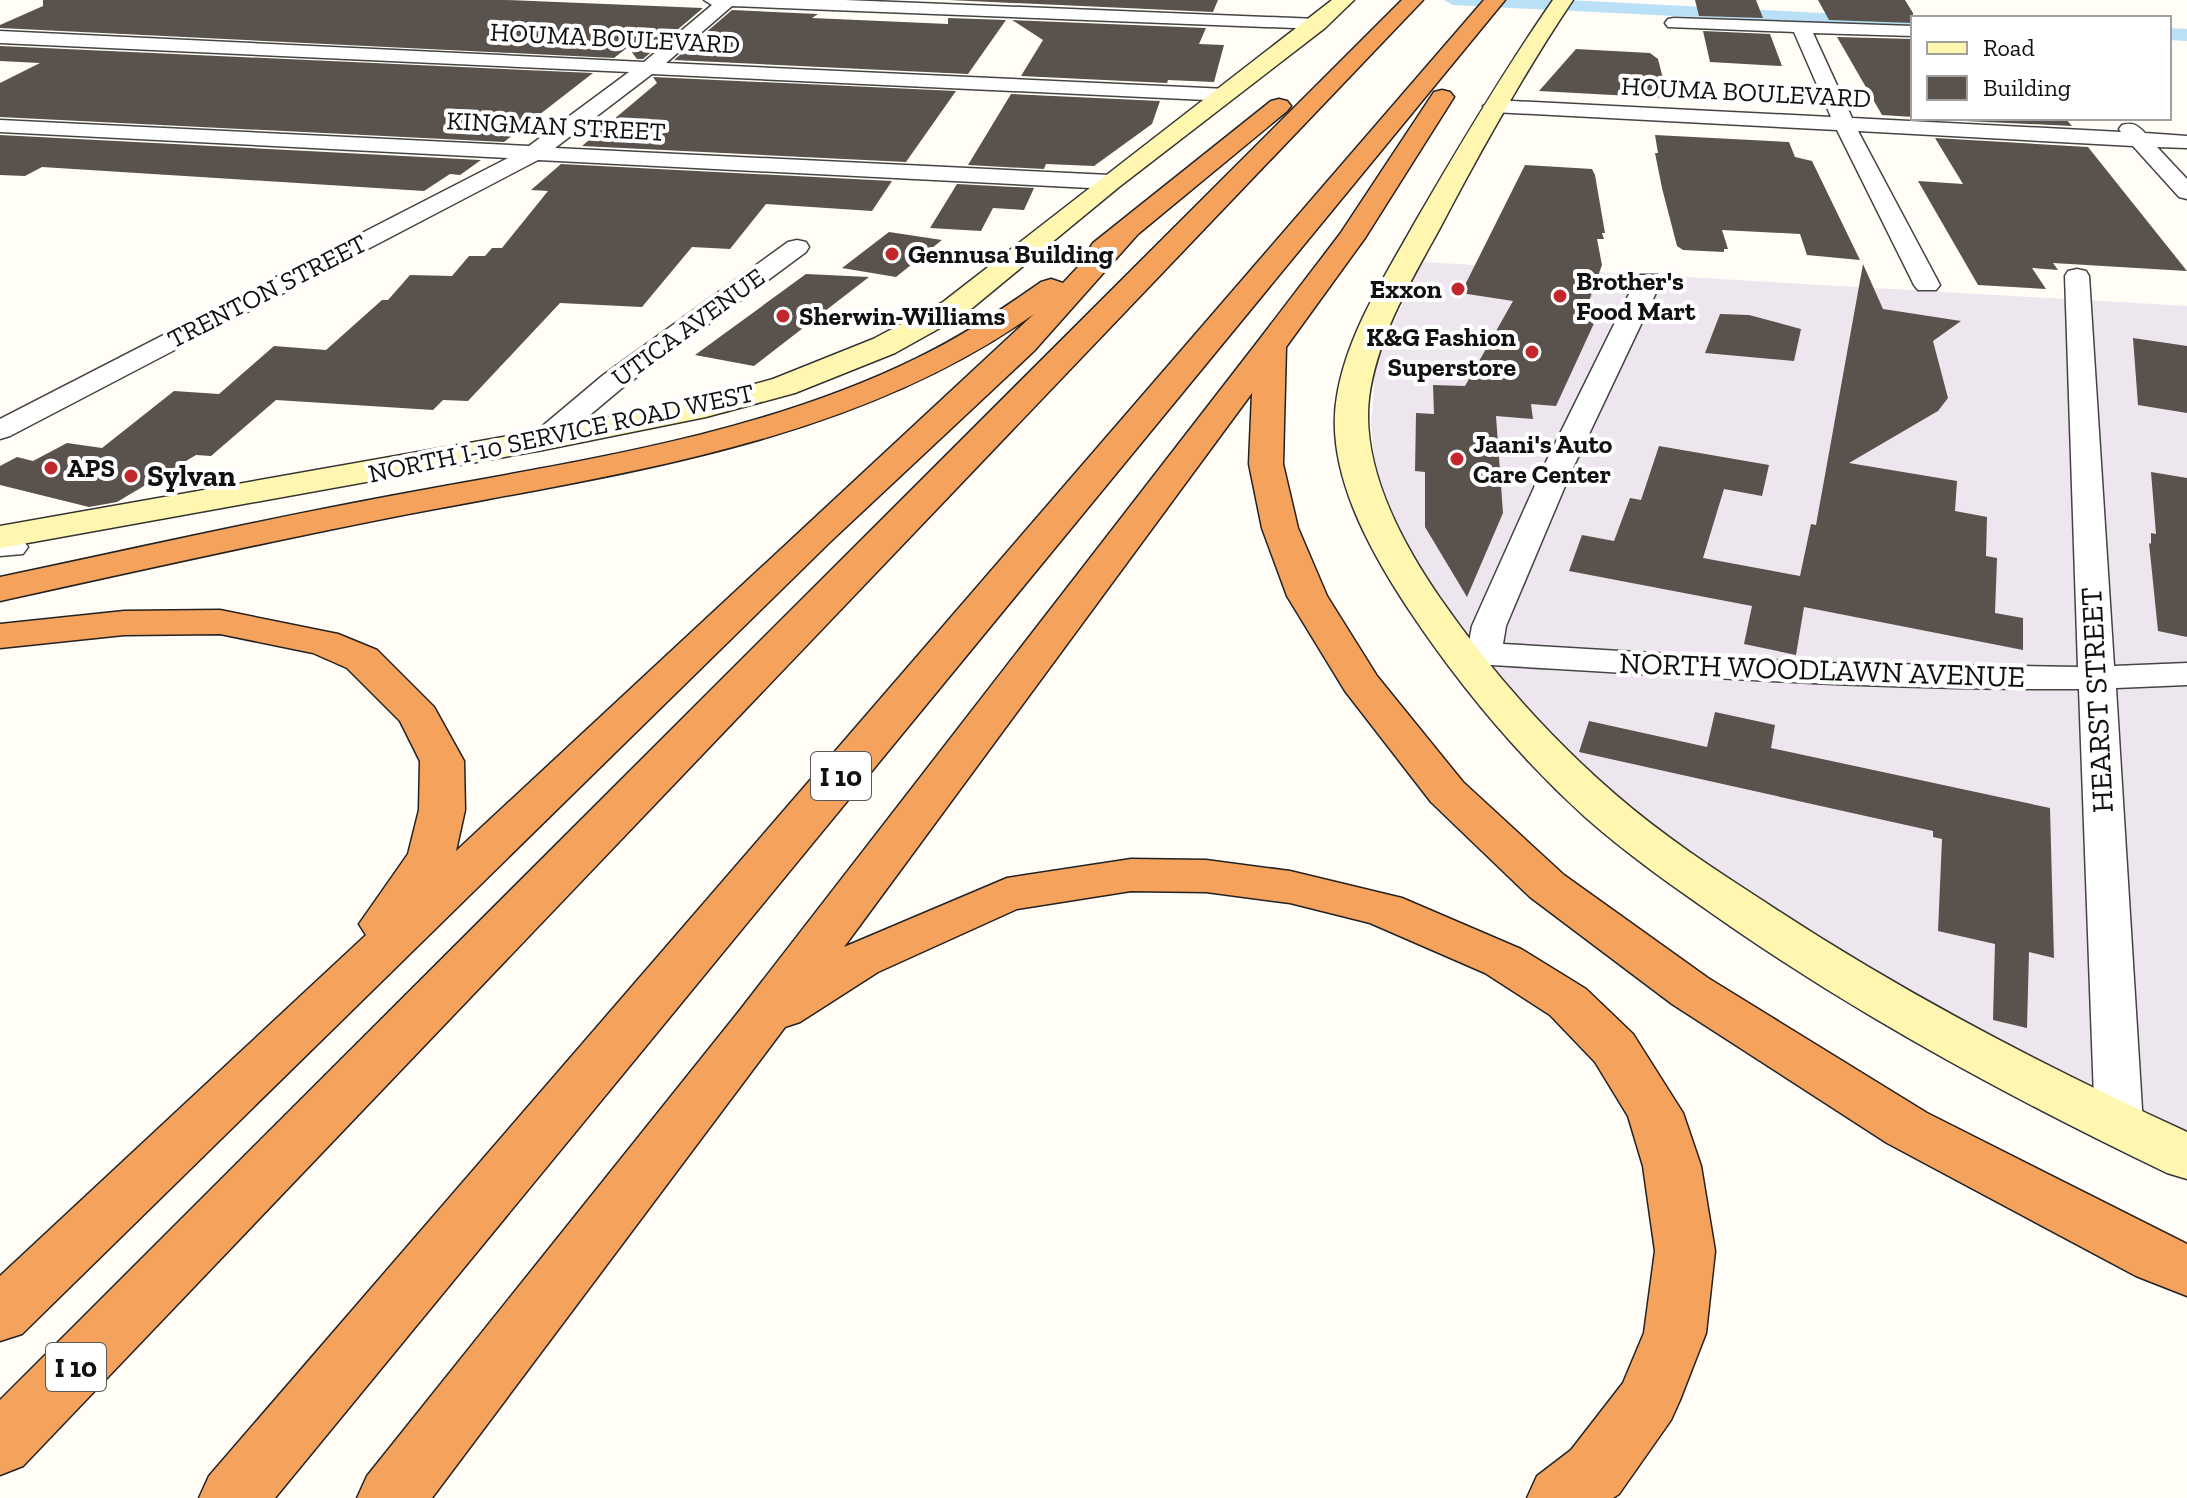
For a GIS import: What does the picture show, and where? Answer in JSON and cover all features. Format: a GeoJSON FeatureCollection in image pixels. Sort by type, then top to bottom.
{"type":"FeatureCollection","features":[{"type":"Feature","properties":{"kind":"highway","name":"I 10"},"geometry":{"type":"LineString","coordinates":[[0,1445],[1411,2]]}},
{"type":"Feature","properties":{"kind":"highway","name":"I 10"},"geometry":{"type":"LineString","coordinates":[[233,1498],[1490,6]]}},
{"type":"Feature","properties":{"kind":"highway"},"geometry":{"type":"LineString","coordinates":[[391,1498],[759,1023],[1351,238],[1458,73],[1448,54]]}},
{"type":"Feature","properties":{"kind":"highway"},"geometry":{"type":"LineString","coordinates":[[0,589],[256,534],[563,474],[740,434],[832,404],[911,373],[953,352],[1031,303],[1125,233],[1297,92],[1339,78]]}},
{"type":"Feature","properties":{"kind":"highway"},"geometry":{"type":"LineString","coordinates":[[0,1315],[817,534],[1023,344],[1125,233]]}},
{"type":"Feature","properties":{"kind":"highway"},"geometry":{"type":"LineString","coordinates":[[1270,347],[1266,464],[1280,528],[1307,596],[1360,682],[1447,792],[1547,886],[1690,991],[1907,1128],[2187,1271]]}},
{"type":"Feature","properties":{"kind":"highway"},"geometry":{"type":"LineString","coordinates":[[2,552],[232,533],[256,534]]}},
{"type":"Feature","properties":{"kind":"highway"},"geometry":{"type":"LineString","coordinates":[[0,636],[124,623],[220,622],[324,643],[362,659],[419,716],[442,761],[442,810],[431,856],[328,1003]]}},
{"type":"Feature","properties":{"kind":"highway"},"geometry":{"type":"LineString","coordinates":[[759,1023],[860,960],[1007,894],[1131,875],[1206,876],[1290,887],[1385,910],[1503,961],[1568,1002],[1614,1048],[1655,1113],[1672,1166],[1685,1251],[1675,1333],[1648,1400],[1595,1472],[1561,1498]]}},
{"type":"Feature","properties":{"kind":"street"},"geometry":{"type":"LineString","coordinates":[[713,0],[1318,24]]}},
{"type":"Feature","properties":{"kind":"street","name":"TRENTON STREET"},"geometry":{"type":"LineString","coordinates":[[0,430],[534,153],[649,67],[727,1]]}},
{"type":"Feature","properties":{"kind":"street","name":"NORTH I-10 SERVICE ROAD WEST"},"geometry":{"type":"LineString","coordinates":[[2,552],[136,514],[706,407],[771,389],[884,346],[954,308],[1110,182],[1318,24],[1342,2]]}},
{"type":"Feature","properties":{"kind":"street"},"geometry":{"type":"LineString","coordinates":[[1558,7],[1493,106],[1378,315],[1352,398],[1355,443],[1372,506],[1394,559],[1581,789],[1679,868],[1795,948],[1969,1050],[2187,1157]]}},
{"type":"Feature","properties":{"kind":"street"},"geometry":{"type":"LineString","coordinates":[[1674,23],[1911,31]]}},
{"type":"Feature","properties":{"kind":"street"},"geometry":{"type":"LineString","coordinates":[[1802,29],[1845,126],[1927,285]]}},
{"type":"Feature","properties":{"kind":"street","name":"HOUMA BOULEVARD"},"geometry":{"type":"LineString","coordinates":[[0,37],[1227,95]]}},
{"type":"Feature","properties":{"kind":"street","name":"HOUMA BOULEVARD"},"geometry":{"type":"LineString","coordinates":[[1493,106],[2187,142]]}},
{"type":"Feature","properties":{"kind":"street"},"geometry":{"type":"LineString","coordinates":[[2121,120],[2187,192]]}},
{"type":"Feature","properties":{"kind":"street","name":"KINGMAN STREET"},"geometry":{"type":"LineString","coordinates":[[0,126],[1110,182]]}},
{"type":"Feature","properties":{"kind":"street","name":"UTICA AVENUE"},"geometry":{"type":"LineString","coordinates":[[543,440],[612,382],[797,247]]}},
{"type":"Feature","properties":{"kind":"street","name":"HEARST STREET"},"geometry":{"type":"LineString","coordinates":[[2077,276],[2119,1125]]}},
{"type":"Feature","properties":{"kind":"street"},"geometry":{"type":"LineString","coordinates":[[1470,653],[1489,626],[1556,472],[1649,280]]}},
{"type":"Feature","properties":{"kind":"street","name":"NORTH WOODLAWN AVENUE"},"geometry":{"type":"LineString","coordinates":[[1470,653],[1881,677],[2096,679],[2187,674]]}},
{"type":"Feature","properties":{"kind":"shaded area"},"geometry":{"type":"Polygon","coordinates":[[[1422,262],[2187,306],[2187,1142],[1802,939],[1594,785],[1491,674],[1394,531],[1375,470],[1371,425],[1375,374],[1385,341],[1422,262]]]}},
{"type":"Feature","properties":{"kind":"building"},"geometry":{"type":"Polygon","coordinates":[[[43,0],[505,0],[703,8],[643,59],[637,59],[628,47],[614,58],[0,28],[0,25],[43,6],[43,0]]]}},
{"type":"Feature","properties":{"kind":"building"},"geometry":{"type":"Polygon","coordinates":[[[949,0],[1218,0],[1213,12],[949,0]]]}},
{"type":"Feature","properties":{"kind":"building"},"geometry":{"type":"Polygon","coordinates":[[[1695,0],[1756,0],[1763,18],[1699,16],[1695,0]]]}},
{"type":"Feature","properties":{"kind":"building"},"geometry":{"type":"Polygon","coordinates":[[[1818,0],[1905,0],[1913,13],[1911,23],[1829,20],[1818,0]]]}},
{"type":"Feature","properties":{"kind":"building"},"geometry":{"type":"Polygon","coordinates":[[[732,10],[818,14],[812,18],[948,24],[948,18],[1006,20],[968,74],[674,60],[732,10]]]}},
{"type":"Feature","properties":{"kind":"building"},"geometry":{"type":"Polygon","coordinates":[[[1012,20],[1206,28],[1199,44],[1224,45],[1214,82],[1168,80],[1167,83],[1021,76],[1043,40],[1012,20]]]}},
{"type":"Feature","properties":{"kind":"building"},"geometry":{"type":"Polygon","coordinates":[[[1703,31],[1770,34],[1782,66],[1710,62],[1703,31]]]}},
{"type":"Feature","properties":{"kind":"building"},"geometry":{"type":"Polygon","coordinates":[[[1837,37],[1911,39],[1911,117],[1882,115],[1837,37]]]}},
{"type":"Feature","properties":{"kind":"building"},"geometry":{"type":"Polygon","coordinates":[[[0,46],[593,73],[504,142],[0,117],[0,83],[40,63],[0,61],[0,46]]]}},
{"type":"Feature","properties":{"kind":"building"},"geometry":{"type":"Polygon","coordinates":[[[1576,49],[1650,53],[1658,59],[1668,98],[1539,91],[1576,49]]]}},
{"type":"Feature","properties":{"kind":"building"},"geometry":{"type":"Polygon","coordinates":[[[653,77],[956,91],[906,162],[582,146],[657,83],[653,77]]]}},
{"type":"Feature","properties":{"kind":"building"},"geometry":{"type":"Polygon","coordinates":[[[1011,94],[1160,101],[1152,124],[1094,166],[1046,164],[1044,169],[968,165],[1011,94]]]}},
{"type":"Feature","properties":{"kind":"building"},"geometry":{"type":"Polygon","coordinates":[[[1944,120],[2067,120],[2072,126],[1944,120]]]}},
{"type":"Feature","properties":{"kind":"building"},"geometry":{"type":"Polygon","coordinates":[[[0,135],[481,160],[460,175],[450,174],[424,191],[42,167],[25,176],[0,175],[0,135]]]}},
{"type":"Feature","properties":{"kind":"building"},"geometry":{"type":"Polygon","coordinates":[[[1655,135],[1789,142],[1795,157],[1812,161],[1860,260],[1807,255],[1800,234],[1722,230],[1728,249],[1724,252],[1683,250],[1677,246],[1662,188],[1655,135]]]}},
{"type":"Feature","properties":{"kind":"building"},"geometry":{"type":"Polygon","coordinates":[[[1935,138],[2088,147],[2187,271],[2053,263],[2058,270],[2032,268],[2046,289],[1978,285],[1918,181],[1963,184],[1935,138]]]}},
{"type":"Feature","properties":{"kind":"building"},"geometry":{"type":"Polygon","coordinates":[[[561,164],[892,181],[872,211],[766,204],[730,249],[692,247],[642,307],[560,303],[468,401],[443,400],[433,410],[276,400],[211,456],[196,455],[117,502],[89,507],[0,485],[0,466],[17,457],[33,461],[67,443],[102,448],[174,391],[219,394],[274,346],[326,350],[382,300],[388,300],[410,275],[452,276],[469,256],[485,256],[492,248],[502,248],[548,191],[531,190],[561,164]]]}},
{"type":"Feature","properties":{"kind":"building"},"geometry":{"type":"Polygon","coordinates":[[[1525,165],[1592,169],[1595,175],[1605,233],[1602,233],[1604,239],[1597,239],[1602,265],[1583,318],[1596,319],[1556,406],[1531,404],[1533,419],[1496,416],[1503,513],[1467,597],[1425,527],[1425,472],[1415,471],[1416,413],[1434,414],[1433,385],[1465,386],[1513,301],[1461,293],[1525,165]]]}},
{"type":"Feature","properties":{"kind":"building"},"geometry":{"type":"Polygon","coordinates":[[[957,184],[1034,188],[1024,210],[993,208],[981,231],[930,228],[957,184]]]}},
{"type":"Feature","properties":{"kind":"building","name":"Gennusa Building"},"geometry":{"type":"Polygon","coordinates":[[[889,232],[942,240],[896,277],[842,268],[889,232]]]}},
{"type":"Feature","properties":{"kind":"building"},"geometry":{"type":"Polygon","coordinates":[[[1863,264],[1883,309],[1961,321],[1933,341],[1948,398],[1938,411],[1849,463],[1957,481],[1955,511],[1987,517],[1986,556],[1997,558],[1995,613],[2023,618],[2023,650],[1804,607],[1796,655],[1744,644],[1752,606],[1569,571],[1582,535],[1614,541],[1630,498],[1641,500],[1659,446],[1769,465],[1762,496],[1724,489],[1703,558],[1800,576],[1811,524],[1816,525],[1863,264]]]}},
{"type":"Feature","properties":{"kind":"building","name":"Sherwin-Williams"},"geometry":{"type":"Polygon","coordinates":[[[806,274],[869,277],[754,366],[695,355],[806,274]]]}},
{"type":"Feature","properties":{"kind":"building"},"geometry":{"type":"Polygon","coordinates":[[[1720,314],[1749,315],[1801,329],[1794,361],[1705,353],[1720,314]]]}},
{"type":"Feature","properties":{"kind":"building"},"geometry":{"type":"Polygon","coordinates":[[[2133,338],[2187,346],[2187,413],[2138,405],[2133,338]]]}},
{"type":"Feature","properties":{"kind":"building"},"geometry":{"type":"Polygon","coordinates":[[[2151,472],[2187,478],[2187,637],[2158,631],[2149,543],[2151,533],[2156,534],[2151,472]]]}},
{"type":"Feature","properties":{"kind":"building"},"geometry":{"type":"Polygon","coordinates":[[[1715,712],[1775,725],[1771,748],[2050,808],[2054,958],[2029,952],[2027,1028],[1993,1020],[1995,944],[1938,931],[1942,839],[1933,837],[1933,831],[1579,752],[1589,721],[1707,747],[1715,712]]]}},
{"type":"Feature","properties":{"kind":"waterway"},"geometry":{"type":"LineString","coordinates":[[1453,0],[1911,22]]}},
{"type":"Feature","properties":{"kind":"waterway"},"geometry":{"type":"LineString","coordinates":[[2171,34],[2187,35]]}},
{"type":"Feature","properties":{"kind":"place","name":"Gennusa Building"},"geometry":{"type":"Point","coordinates":[892,254]}},
{"type":"Feature","properties":{"kind":"place","name":"Exxon"},"geometry":{"type":"Point","coordinates":[1458,289]}},
{"type":"Feature","properties":{"kind":"place","name":"Brother's Food Mart"},"geometry":{"type":"Point","coordinates":[1560,296]}},
{"type":"Feature","properties":{"kind":"place","name":"Sherwin-Williams"},"geometry":{"type":"Point","coordinates":[783,316]}},
{"type":"Feature","properties":{"kind":"place","name":"K&G Fashion Superstore"},"geometry":{"type":"Point","coordinates":[1532,352]}},
{"type":"Feature","properties":{"kind":"place","name":"Jaani's Auto Care Center"},"geometry":{"type":"Point","coordinates":[1457,459]}},
{"type":"Feature","properties":{"kind":"place","name":"APS"},"geometry":{"type":"Point","coordinates":[51,468]}},
{"type":"Feature","properties":{"kind":"place","name":"Sylvan"},"geometry":{"type":"Point","coordinates":[131,476]}}]}
